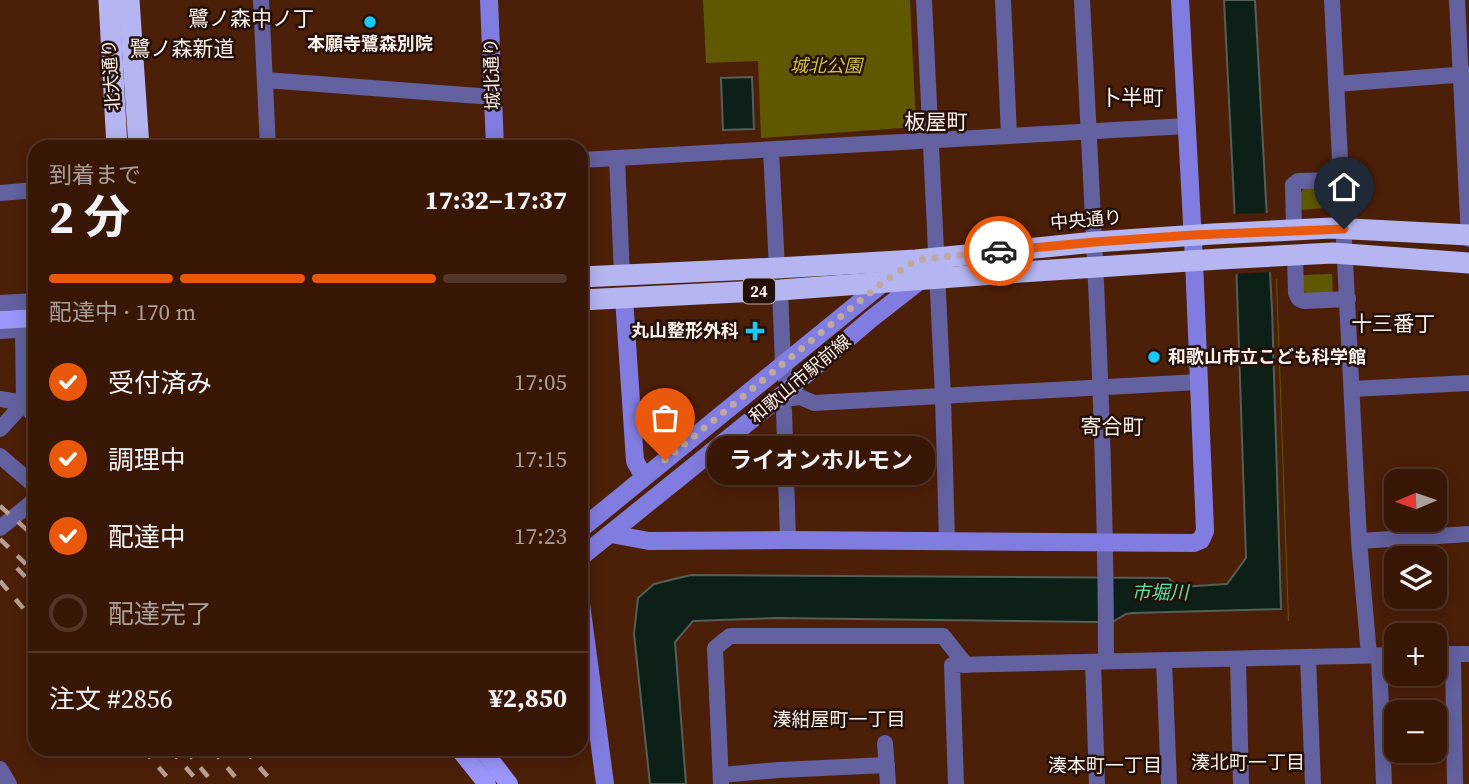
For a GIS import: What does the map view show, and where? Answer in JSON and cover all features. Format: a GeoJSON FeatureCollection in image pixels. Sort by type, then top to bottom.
{"type":"FeatureCollection","features":[{"type":"Feature","properties":{"kind":"highway","name":"北大通り"},"geometry":{"type":"LineString","coordinates":[[109,0],[117,140]]}},
{"type":"Feature","properties":{"kind":"highway","name":"北大通り"},"geometry":{"type":"LineString","coordinates":[[129,0],[139,140]]}},
{"type":"Feature","properties":{"kind":"highway","name":"中央通り"},"geometry":{"type":"LineString","coordinates":[[588,300],[883,282],[928,269],[1095,242],[1344,229],[1469,237]]}},
{"type":"Feature","properties":{"kind":"highway","name":"中央通り"},"geometry":{"type":"LineString","coordinates":[[588,277],[776,268],[1096,267],[1333,254],[1469,263]]}},
{"type":"Feature","properties":{"kind":"main road"},"geometry":{"type":"LineString","coordinates":[[0,320],[28,325]]}},
{"type":"Feature","properties":{"kind":"main road"},"geometry":{"type":"LineString","coordinates":[[465,756],[488,784]]}},
{"type":"Feature","properties":{"kind":"main road"},"geometry":{"type":"LineString","coordinates":[[487,756],[509,784]]}},
{"type":"Feature","properties":{"kind":"street"},"geometry":{"type":"LineString","coordinates":[[261,0],[268,140]]}},
{"type":"Feature","properties":{"kind":"street","name":"城北通り"},"geometry":{"type":"LineString","coordinates":[[489,0],[495,140]]}},
{"type":"Feature","properties":{"kind":"street"},"geometry":{"type":"LineString","coordinates":[[924,0],[930,140],[928,269],[943,397],[947,541]]}},
{"type":"Feature","properties":{"kind":"street"},"geometry":{"type":"LineString","coordinates":[[1003,0],[1009,136]]}},
{"type":"Feature","properties":{"kind":"street"},"geometry":{"type":"LineString","coordinates":[[1082,0],[1095,242],[1106,551],[1106,631],[1099,661],[1097,784]]}},
{"type":"Feature","properties":{"kind":"street"},"geometry":{"type":"LineString","coordinates":[[611,534],[649,541],[947,541],[1106,551],[1194,543],[1201,540],[1205,531],[1198,382],[1204,260],[1203,235],[1187,126],[1180,0]]}},
{"type":"Feature","properties":{"kind":"street"},"geometry":{"type":"LineString","coordinates":[[1332,0],[1359,541],[1374,655],[1384,784]]}},
{"type":"Feature","properties":{"kind":"street"},"geometry":{"type":"LineString","coordinates":[[1457,0],[1465,75],[1469,237]]}},
{"type":"Feature","properties":{"kind":"street"},"geometry":{"type":"LineString","coordinates":[[1336,84],[1465,75]]}},
{"type":"Feature","properties":{"kind":"street"},"geometry":{"type":"LineString","coordinates":[[265,80],[493,97]]}},
{"type":"Feature","properties":{"kind":"street"},"geometry":{"type":"LineString","coordinates":[[588,160],[1187,126]]}},
{"type":"Feature","properties":{"kind":"street"},"geometry":{"type":"LineString","coordinates":[[771,150],[776,268]]}},
{"type":"Feature","properties":{"kind":"street"},"geometry":{"type":"LineString","coordinates":[[617,158],[622,276]]}},
{"type":"Feature","properties":{"kind":"street"},"geometry":{"type":"LineString","coordinates":[[1286,230],[1293,184],[1298,181],[1341,180]]}},
{"type":"Feature","properties":{"kind":"street"},"geometry":{"type":"LineString","coordinates":[[0,193],[28,191]]}},
{"type":"Feature","properties":{"kind":"street"},"geometry":{"type":"LineString","coordinates":[[1287,256],[1299,299],[1348,299]]}},
{"type":"Feature","properties":{"kind":"street","name":"和歌山市駅前線"},"geometry":{"type":"LineString","coordinates":[[588,552],[782,395],[928,269]]}},
{"type":"Feature","properties":{"kind":"street","name":"和歌山市駅前線"},"geometry":{"type":"LineString","coordinates":[[588,523],[883,282]]}},
{"type":"Feature","properties":{"kind":"street"},"geometry":{"type":"LineString","coordinates":[[780,290],[788,540]]}},
{"type":"Feature","properties":{"kind":"street"},"geometry":{"type":"LineString","coordinates":[[624,298],[635,461],[645,477]]}},
{"type":"Feature","properties":{"kind":"street"},"geometry":{"type":"LineString","coordinates":[[0,303],[28,301]]}},
{"type":"Feature","properties":{"kind":"street"},"geometry":{"type":"LineString","coordinates":[[0,331],[28,326]]}},
{"type":"Feature","properties":{"kind":"street"},"geometry":{"type":"LineString","coordinates":[[782,395],[800,397],[814,403],[1198,382]]}},
{"type":"Feature","properties":{"kind":"street"},"geometry":{"type":"LineString","coordinates":[[1352,390],[1469,383]]}},
{"type":"Feature","properties":{"kind":"street"},"geometry":{"type":"LineString","coordinates":[[0,398],[28,402]]}},
{"type":"Feature","properties":{"kind":"street"},"geometry":{"type":"LineString","coordinates":[[0,429],[28,403]]}},
{"type":"Feature","properties":{"kind":"street"},"geometry":{"type":"LineString","coordinates":[[0,456],[28,480]]}},
{"type":"Feature","properties":{"kind":"street"},"geometry":{"type":"LineString","coordinates":[[0,528],[28,506]]}},
{"type":"Feature","properties":{"kind":"street"},"geometry":{"type":"LineString","coordinates":[[1359,541],[1469,534]]}},
{"type":"Feature","properties":{"kind":"street"},"geometry":{"type":"LineString","coordinates":[[887,765],[833,767],[779,777],[721,780],[715,648],[730,636],[943,636],[966,665]]}},
{"type":"Feature","properties":{"kind":"street"},"geometry":{"type":"LineString","coordinates":[[588,654],[606,784]]}},
{"type":"Feature","properties":{"kind":"street"},"geometry":{"type":"LineString","coordinates":[[1455,784],[1461,654]]}},
{"type":"Feature","properties":{"kind":"street"},"geometry":{"type":"LineString","coordinates":[[956,784],[952,665],[1384,655]]}},
{"type":"Feature","properties":{"kind":"street"},"geometry":{"type":"LineString","coordinates":[[1308,658],[1312,784]]}},
{"type":"Feature","properties":{"kind":"street"},"geometry":{"type":"LineString","coordinates":[[1238,659],[1241,784]]}},
{"type":"Feature","properties":{"kind":"street"},"geometry":{"type":"LineString","coordinates":[[1164,660],[1169,784]]}},
{"type":"Feature","properties":{"kind":"street"},"geometry":{"type":"LineString","coordinates":[[885,743],[888,784]]}},
{"type":"Feature","properties":{"kind":"street"},"geometry":{"type":"LineString","coordinates":[[833,767],[835,784]]}},
{"type":"Feature","properties":{"kind":"street"},"geometry":{"type":"LineString","coordinates":[[0,769],[9,784]]}},
{"type":"Feature","properties":{"kind":"green space","name":"城北公園"},"geometry":{"type":"Polygon","coordinates":[[[703,0],[910,0],[916,127],[761,138],[758,61],[706,63],[703,0]]]}},
{"type":"Feature","properties":{"kind":"green space"},"geometry":{"type":"Polygon","coordinates":[[[1325,186],[1325,208],[1300,210],[1299,195],[1305,187],[1325,186]]]}},
{"type":"Feature","properties":{"kind":"green space"},"geometry":{"type":"Polygon","coordinates":[[[1332,274],[1333,293],[1308,294],[1304,291],[1301,275],[1332,274]]]}},
{"type":"Feature","properties":{"kind":"green space"},"geometry":{"type":"Polygon","coordinates":[[[1277,279],[1289,621],[1288,621],[1277,279]]]}},
{"type":"Feature","properties":{"kind":"water","name":"市堀川"},"geometry":{"type":"Polygon","coordinates":[[[1224,0],[1255,0],[1272,310],[1281,609],[1133,613],[1114,621],[1095,622],[778,618],[693,621],[675,642],[686,784],[650,784],[634,634],[638,598],[654,584],[691,575],[1168,578],[1179,587],[1227,584],[1246,558],[1234,200],[1224,0]]]}},
{"type":"Feature","properties":{"kind":"water"},"geometry":{"type":"Polygon","coordinates":[[[752,77],[754,129],[723,130],[721,78],[752,77]]]}},
{"type":"Feature","properties":{"kind":"pier"},"geometry":{"type":"Polygon","coordinates":[[[1270,213],[1273,272],[1233,274],[1231,214],[1270,213]]]}},
{"type":"Feature","properties":{"kind":"railway"},"geometry":{"type":"LineString","coordinates":[[0,506],[28,531]]}},
{"type":"Feature","properties":{"kind":"railway"},"geometry":{"type":"LineString","coordinates":[[0,539],[28,566]]}},
{"type":"Feature","properties":{"kind":"railway"},"geometry":{"type":"LineString","coordinates":[[17,568],[28,580]]}},
{"type":"Feature","properties":{"kind":"railway"},"geometry":{"type":"LineString","coordinates":[[0,581],[28,614]]}},
{"type":"Feature","properties":{"kind":"railway"},"geometry":{"type":"LineString","coordinates":[[149,756],[173,784]]}},
{"type":"Feature","properties":{"kind":"railway"},"geometry":{"type":"LineString","coordinates":[[176,756],[200,784]]}},
{"type":"Feature","properties":{"kind":"railway"},"geometry":{"type":"LineString","coordinates":[[191,756],[214,784]]}},
{"type":"Feature","properties":{"kind":"railway"},"geometry":{"type":"LineString","coordinates":[[218,756],[241,784]]}},
{"type":"Feature","properties":{"kind":"railway"},"geometry":{"type":"LineString","coordinates":[[250,756],[274,784]]}},
{"type":"Feature","properties":{"kind":"way so far"},"geometry":{"type":"LineString","coordinates":[[665,460],[883,282],[916,260],[999,251]]}},
{"type":"Feature","properties":{"kind":"place","name":"本願寺鷺森別院"},"geometry":{"type":"Point","coordinates":[370,22]}},
{"type":"Feature","properties":{"kind":"place","name":"丸山整形外科"},"geometry":{"type":"Point","coordinates":[755,331]}},
{"type":"Feature","properties":{"kind":"place","name":"和歌山市立こども科学館"},"geometry":{"type":"Point","coordinates":[1154,357]}},
{"type":"Feature","properties":{"kind":"place","name":"ライオンホルモン"},"geometry":{"type":"Point","coordinates":[665,460]}},
{"type":"Feature","properties":{"kind":"district","name":"鷺ノ森中ノ丁"},"geometry":{"type":"Point","coordinates":[251,19]}},
{"type":"Feature","properties":{"kind":"district","name":"鷺ノ森新道"},"geometry":{"type":"Point","coordinates":[182,49]}},
{"type":"Feature","properties":{"kind":"district","name":"卜半町"},"geometry":{"type":"Point","coordinates":[1132,98]}},
{"type":"Feature","properties":{"kind":"district","name":"板屋町"},"geometry":{"type":"Point","coordinates":[936,122]}},
{"type":"Feature","properties":{"kind":"district","name":"十三番丁"},"geometry":{"type":"Point","coordinates":[1393,324]}},
{"type":"Feature","properties":{"kind":"district","name":"寄合町"},"geometry":{"type":"Point","coordinates":[1112,427]}},
{"type":"Feature","properties":{"kind":"district","name":"湊紺屋町一丁目"},"geometry":{"type":"Point","coordinates":[839,719]}},
{"type":"Feature","properties":{"kind":"district","name":"湊北町一丁目"},"geometry":{"type":"Point","coordinates":[1248,762]}},
{"type":"Feature","properties":{"kind":"district","name":"湊本町一丁目"},"geometry":{"type":"Point","coordinates":[1105,765]}},
{"type":"Feature","properties":{"kind":"route"},"geometry":{"type":"LineString","coordinates":[[999,251],[1193,235],[1344,229]]}}]}
